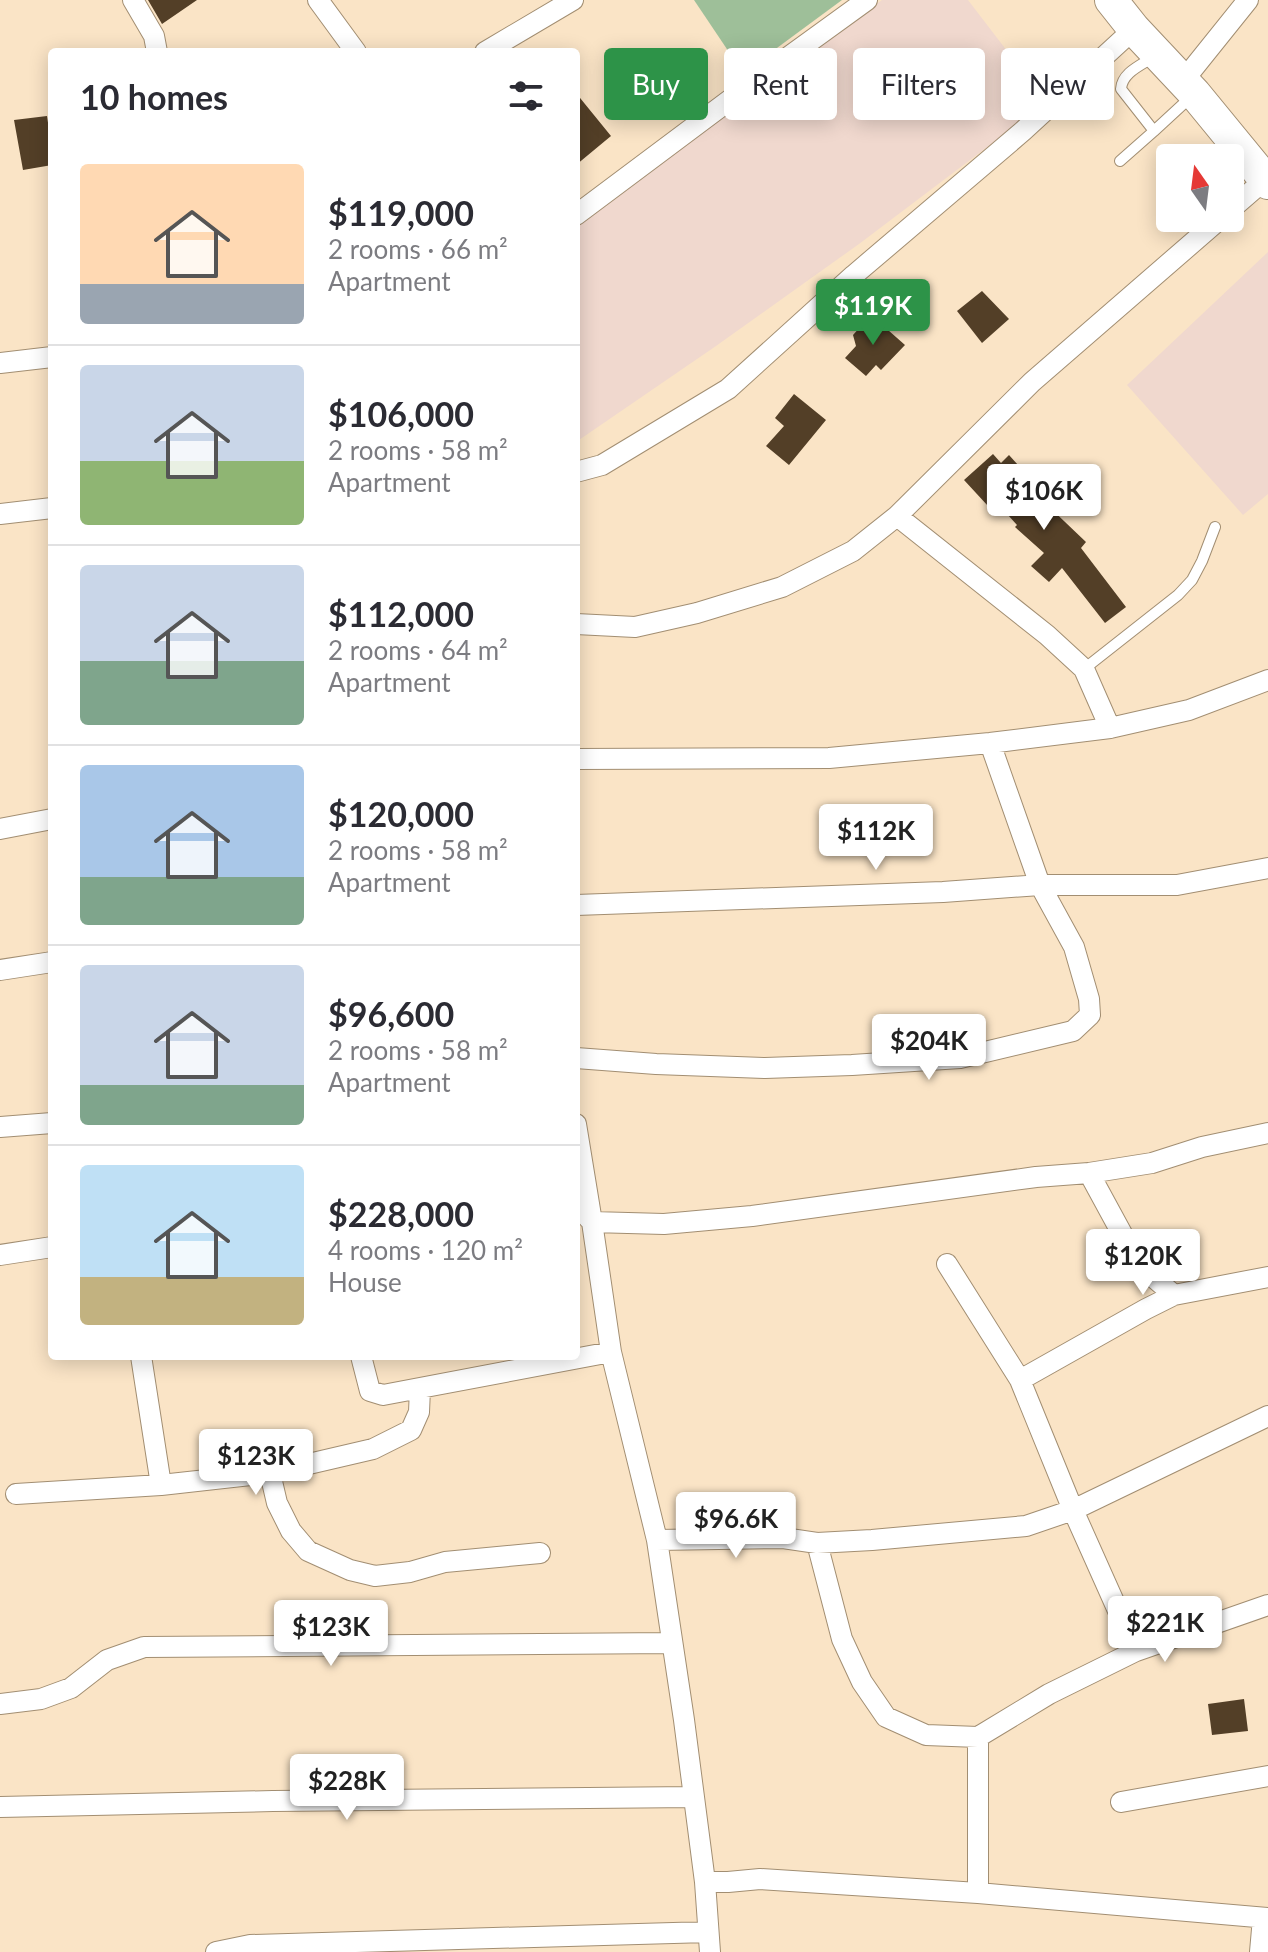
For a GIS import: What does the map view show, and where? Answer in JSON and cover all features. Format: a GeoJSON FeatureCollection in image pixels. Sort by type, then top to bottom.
{"type":"FeatureCollection","features":[{"type":"Feature","properties":{"kind":"main road"},"geometry":{"type":"LineString","coordinates":[[1111,0],[1267,180]]}},
{"type":"Feature","properties":{"kind":"street"},"geometry":{"type":"LineString","coordinates":[[133,0],[154,36],[156,48]]}},
{"type":"Feature","properties":{"kind":"street"},"geometry":{"type":"LineString","coordinates":[[318,0],[353,48]]}},
{"type":"Feature","properties":{"kind":"street"},"geometry":{"type":"LineString","coordinates":[[492,48],[573,0]]}},
{"type":"Feature","properties":{"kind":"street"},"geometry":{"type":"LineString","coordinates":[[580,212],[867,0]]}},
{"type":"Feature","properties":{"kind":"street"},"geometry":{"type":"LineString","coordinates":[[1189,88],[1248,0]]}},
{"type":"Feature","properties":{"kind":"street"},"geometry":{"type":"LineString","coordinates":[[580,471],[602,465],[728,389],[854,275],[1023,131],[1134,29]]}},
{"type":"Feature","properties":{"kind":"street"},"geometry":{"type":"LineString","coordinates":[[1244,199],[1267,180]]}},
{"type":"Feature","properties":{"kind":"street"},"geometry":{"type":"LineString","coordinates":[[580,624],[635,627],[697,613],[782,587],[853,551],[897,516],[1032,382],[1205,232]]}},
{"type":"Feature","properties":{"kind":"street"},"geometry":{"type":"LineString","coordinates":[[0,363],[48,357]]}},
{"type":"Feature","properties":{"kind":"street"},"geometry":{"type":"LineString","coordinates":[[0,514],[48,508]]}},
{"type":"Feature","properties":{"kind":"street"},"geometry":{"type":"LineString","coordinates":[[897,516],[1047,635],[1084,669],[1110,728]]}},
{"type":"Feature","properties":{"kind":"street"},"geometry":{"type":"LineString","coordinates":[[580,759],[829,758],[990,743],[1110,728],[1189,710],[1268,680]]}},
{"type":"Feature","properties":{"kind":"street"},"geometry":{"type":"LineString","coordinates":[[580,1058],[765,1068],[852,1065],[960,1058],[1073,1031],[1090,1015],[1089,999],[1074,947],[1040,885],[990,743]]}},
{"type":"Feature","properties":{"kind":"street"},"geometry":{"type":"LineString","coordinates":[[0,829],[48,820]]}},
{"type":"Feature","properties":{"kind":"street"},"geometry":{"type":"LineString","coordinates":[[580,905],[943,892],[1040,885],[1177,885],[1268,868]]}},
{"type":"Feature","properties":{"kind":"street"},"geometry":{"type":"LineString","coordinates":[[0,970],[48,963]]}},
{"type":"Feature","properties":{"kind":"street"},"geometry":{"type":"LineString","coordinates":[[0,1127],[48,1123]]}},
{"type":"Feature","properties":{"kind":"street"},"geometry":{"type":"LineString","coordinates":[[580,1209],[592,1222],[664,1224],[752,1216],[1152,1163],[1202,1147],[1268,1133]]}},
{"type":"Feature","properties":{"kind":"street"},"geometry":{"type":"LineString","coordinates":[[216,1952],[250,1945],[709,1942],[705,1882],[657,1540],[611,1352],[580,1148]]}},
{"type":"Feature","properties":{"kind":"street"},"geometry":{"type":"LineString","coordinates":[[1089,1173],[1139,1265],[1174,1295]]}},
{"type":"Feature","properties":{"kind":"street"},"geometry":{"type":"LineString","coordinates":[[0,1255],[48,1248]]}},
{"type":"Feature","properties":{"kind":"street"},"geometry":{"type":"LineString","coordinates":[[947,1264],[1020,1380],[1073,1510],[1136,1651]]}},
{"type":"Feature","properties":{"kind":"street"},"geometry":{"type":"LineString","coordinates":[[1020,1380],[1174,1295],[1268,1277]]}},
{"type":"Feature","properties":{"kind":"street"},"geometry":{"type":"LineString","coordinates":[[580,1358],[611,1352]]}},
{"type":"Feature","properties":{"kind":"street"},"geometry":{"type":"LineString","coordinates":[[142,1360],[161,1485]]}},
{"type":"Feature","properties":{"kind":"street"},"geometry":{"type":"LineString","coordinates":[[362,1360],[370,1391],[383,1395],[570,1360]]}},
{"type":"Feature","properties":{"kind":"street"},"geometry":{"type":"LineString","coordinates":[[16,1494],[161,1485],[270,1473],[373,1449],[411,1430],[419,1412],[420,1389]]}},
{"type":"Feature","properties":{"kind":"street"},"geometry":{"type":"LineString","coordinates":[[657,1540],[783,1538],[817,1543],[1026,1526],[1073,1510],[1268,1416]]}},
{"type":"Feature","properties":{"kind":"street"},"geometry":{"type":"LineString","coordinates":[[270,1473],[277,1503],[291,1531],[308,1551],[350,1570],[375,1576],[410,1572],[445,1562],[540,1553]]}},
{"type":"Feature","properties":{"kind":"street"},"geometry":{"type":"LineString","coordinates":[[817,1543],[842,1639],[862,1682],[886,1717],[926,1735],[978,1737],[1049,1694],[1136,1651],[1268,1605]]}},
{"type":"Feature","properties":{"kind":"street"},"geometry":{"type":"LineString","coordinates":[[0,1704],[41,1699],[61,1692],[71,1688],[107,1660],[144,1647],[672,1643]]}},
{"type":"Feature","properties":{"kind":"street"},"geometry":{"type":"LineString","coordinates":[[978,1737],[978,1893]]}},
{"type":"Feature","properties":{"kind":"street"},"geometry":{"type":"LineString","coordinates":[[1121,1802],[1268,1776]]}},
{"type":"Feature","properties":{"kind":"street"},"geometry":{"type":"LineString","coordinates":[[0,1807],[694,1797]]}},
{"type":"Feature","properties":{"kind":"street"},"geometry":{"type":"LineString","coordinates":[[705,1882],[760,1879],[978,1893],[1265,1918],[1260,1952]]}},
{"type":"Feature","properties":{"kind":"lane"},"geometry":{"type":"LineString","coordinates":[[1154,131],[1121,89],[1121,83],[1124,77],[1158,53]]}},
{"type":"Feature","properties":{"kind":"lane"},"geometry":{"type":"LineString","coordinates":[[1120,161],[1154,131],[1189,88]]}},
{"type":"Feature","properties":{"kind":"lane"},"geometry":{"type":"LineString","coordinates":[[1084,669],[1178,595],[1192,580],[1215,527]]}},
{"type":"Feature","properties":{"kind":"shaded area"},"geometry":{"type":"Polygon","coordinates":[[[882,0],[968,0],[1005,48],[1001,48],[1001,120],[1023,120],[859,244],[580,439],[580,221],[724,116],[724,120],[837,120],[837,48],[816,48],[882,0]]]}},
{"type":"Feature","properties":{"kind":"shaded area"},"geometry":{"type":"Polygon","coordinates":[[[1268,252],[1268,494],[1243,515],[1127,385],[1268,252]]]}},
{"type":"Feature","properties":{"kind":"green space"},"geometry":{"type":"Polygon","coordinates":[[[694,0],[842,0],[777,48],[726,48],[694,0]]]}},
{"type":"Feature","properties":{"kind":"building"},"geometry":{"type":"Polygon","coordinates":[[[148,0],[197,0],[162,24],[148,0]]]}},
{"type":"Feature","properties":{"kind":"building"},"geometry":{"type":"Polygon","coordinates":[[[580,98],[611,136],[580,162],[580,98]]]}},
{"type":"Feature","properties":{"kind":"building"},"geometry":{"type":"Polygon","coordinates":[[[47,116],[48,166],[23,170],[14,120],[47,116]]]}},
{"type":"Feature","properties":{"kind":"building"},"geometry":{"type":"Polygon","coordinates":[[[982,291],[1009,319],[982,343],[957,311],[982,291]]]}},
{"type":"Feature","properties":{"kind":"building"},"geometry":{"type":"Polygon","coordinates":[[[871,315],[905,345],[881,370],[876,365],[866,376],[845,358],[856,346],[853,335],[871,315]]]}},
{"type":"Feature","properties":{"kind":"building"},"geometry":{"type":"Polygon","coordinates":[[[794,394],[826,420],[789,465],[766,446],[784,426],[775,418],[794,394]]]}},
{"type":"Feature","properties":{"kind":"building"},"geometry":{"type":"Polygon","coordinates":[[[993,454],[1001,463],[1009,455],[1028,476],[1022,481],[1086,542],[1081,548],[1126,607],[1105,623],[1062,568],[1049,582],[1031,566],[1044,553],[1015,527],[1017,525],[998,504],[988,506],[964,480],[993,454]]]}},
{"type":"Feature","properties":{"kind":"building"},"geometry":{"type":"Polygon","coordinates":[[[1244,1699],[1248,1731],[1212,1735],[1208,1704],[1244,1699]]]}}]}
